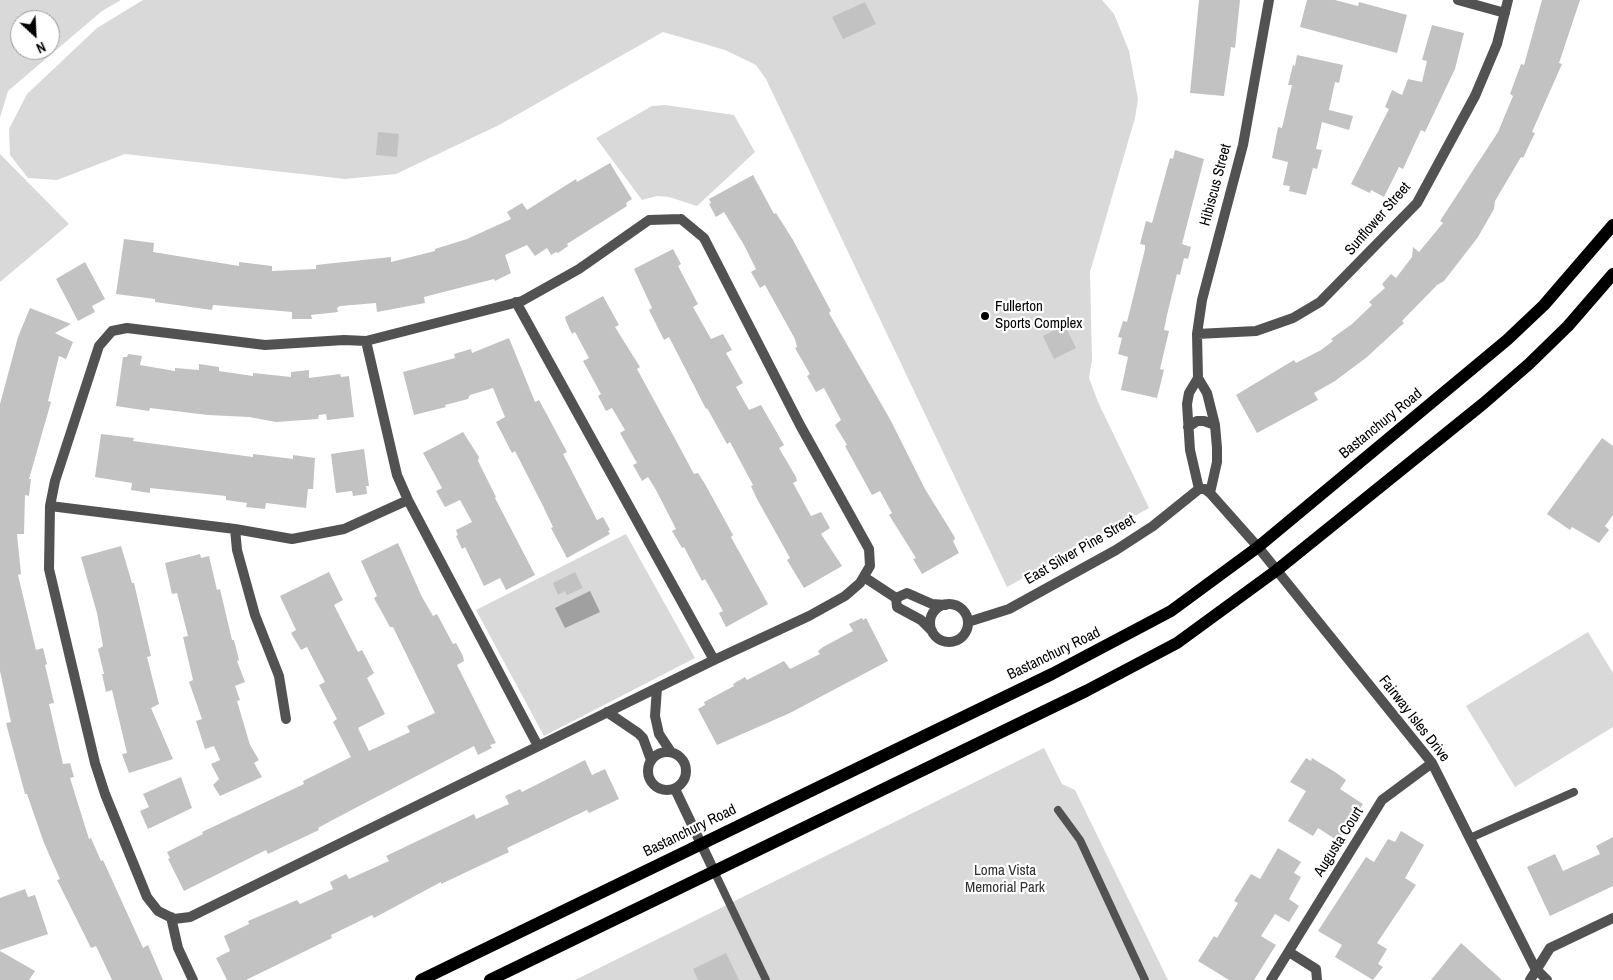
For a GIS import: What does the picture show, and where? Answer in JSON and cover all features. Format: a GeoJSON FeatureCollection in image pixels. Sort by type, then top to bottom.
{"type":"FeatureCollection","features":[{"type":"Feature","properties":{"kind":"main road","name":"Bastanchury Road"},"geometry":{"type":"LineString","coordinates":[[421,980],[1123,638],[1172,611],[1258,547],[1507,340],[1544,305],[1613,225]]}},
{"type":"Feature","properties":{"kind":"main road"},"geometry":{"type":"LineString","coordinates":[[490,980],[1150,659],[1214,617],[1277,570],[1529,364],[1568,326],[1613,274]]}},
{"type":"Feature","properties":{"kind":"street","name":"Hibiscus Street"},"geometry":{"type":"LineString","coordinates":[[1210,493],[1217,462],[1215,425],[1207,393],[1198,378],[1197,334],[1202,300],[1243,145],[1269,0]]}},
{"type":"Feature","properties":{"kind":"street"},"geometry":{"type":"LineString","coordinates":[[1458,0],[1505,13]]}},
{"type":"Feature","properties":{"kind":"street","name":"Sunflower Street"},"geometry":{"type":"LineString","coordinates":[[1197,334],[1256,331],[1292,318],[1320,302],[1340,285],[1417,203],[1475,96],[1497,44],[1508,0]]}},
{"type":"Feature","properties":{"kind":"street"},"geometry":{"type":"LineString","coordinates":[[681,219],[704,238],[800,425],[869,549],[870,566],[864,577],[845,596],[809,616],[606,712],[190,917],[172,917],[158,911],[148,896],[105,794],[95,763],[49,569],[50,506],[55,481],[99,346],[112,331],[127,328],[266,345],[366,340],[516,302],[579,269],[649,220],[681,219]]}},
{"type":"Feature","properties":{"kind":"street"},"geometry":{"type":"LineString","coordinates":[[516,302],[714,660]]}},
{"type":"Feature","properties":{"kind":"street"},"geometry":{"type":"LineString","coordinates":[[366,340],[397,475],[408,500],[538,746]]}},
{"type":"Feature","properties":{"kind":"street","name":"Hibiscus Street"},"geometry":{"type":"LineString","coordinates":[[1198,378],[1189,392],[1187,404],[1190,450],[1199,490]]}},
{"type":"Feature","properties":{"kind":"street"},"geometry":{"type":"LineString","coordinates":[[1188,428],[1197,422],[1204,421],[1215,425]]}},
{"type":"Feature","properties":{"kind":"street"},"geometry":{"type":"LineString","coordinates":[[1199,490],[1205,489],[1210,493]]}},
{"type":"Feature","properties":{"kind":"street","name":"East Silver Pine Street"},"geometry":{"type":"LineString","coordinates":[[968,622],[1009,609],[1116,550],[1152,526],[1199,490]]}},
{"type":"Feature","properties":{"kind":"street","name":"Fairway Isles Drive"},"geometry":{"type":"LineString","coordinates":[[1210,493],[1277,570],[1432,763],[1535,968],[1547,980]]}},
{"type":"Feature","properties":{"kind":"street"},"geometry":{"type":"LineString","coordinates":[[50,506],[235,529],[292,539],[344,529],[408,500]]}},
{"type":"Feature","properties":{"kind":"street"},"geometry":{"type":"LineString","coordinates":[[235,529],[237,550],[255,615],[279,676],[286,719]]}},
{"type":"Feature","properties":{"kind":"street"},"geometry":{"type":"LineString","coordinates":[[864,577],[896,598]]}},
{"type":"Feature","properties":{"kind":"street"},"geometry":{"type":"LineString","coordinates":[[907,593],[932,604],[952,605],[963,610],[968,622],[964,635],[957,640],[944,641],[921,620],[897,607],[896,598],[907,593]]}},
{"type":"Feature","properties":{"kind":"street"},"geometry":{"type":"LineString","coordinates":[[932,632],[932,617],[941,607],[947,605]]}},
{"type":"Feature","properties":{"kind":"street"},"geometry":{"type":"LineString","coordinates":[[606,712],[643,738],[651,760],[648,772],[650,780],[662,790],[675,789],[684,781],[686,766],[680,756],[672,752],[659,734],[655,716],[657,688]]}},
{"type":"Feature","properties":{"kind":"street"},"geometry":{"type":"LineString","coordinates":[[651,760],[660,753],[672,752]]}},
{"type":"Feature","properties":{"kind":"street","name":"Augusta Court"},"geometry":{"type":"LineString","coordinates":[[1271,980],[1382,800],[1432,763]]}},
{"type":"Feature","properties":{"kind":"street"},"geometry":{"type":"LineString","coordinates":[[675,789],[714,871]]}},
{"type":"Feature","properties":{"kind":"street"},"geometry":{"type":"LineString","coordinates":[[172,917],[178,948],[193,980]]}},
{"type":"Feature","properties":{"kind":"street"},"geometry":{"type":"LineString","coordinates":[[1530,980],[1535,968],[1550,948],[1613,918]]}},
{"type":"Feature","properties":{"kind":"street"},"geometry":{"type":"LineString","coordinates":[[1289,952],[1316,969],[1317,980]]}},
{"type":"Feature","properties":{"kind":"lane"},"geometry":{"type":"LineString","coordinates":[[1470,838],[1574,792]]}},
{"type":"Feature","properties":{"kind":"lane"},"geometry":{"type":"LineString","coordinates":[[1058,810],[1080,840],[1145,980]]}},
{"type":"Feature","properties":{"kind":"lane"},"geometry":{"type":"LineString","coordinates":[[714,871],[766,980]]}},
{"type":"Feature","properties":{"kind":"green space"},"geometry":{"type":"Polygon","coordinates":[[[0,0],[121,0],[102,11],[60,47],[60,10],[10,10],[10,60],[44,60],[8,91],[0,118],[0,0]]]}},
{"type":"Feature","properties":{"kind":"green space","name":"Fullerton Sports Complex"},"geometry":{"type":"Polygon","coordinates":[[[143,0],[1102,0],[1114,14],[1129,51],[1138,99],[1135,118],[1090,272],[1092,360],[1089,378],[1098,402],[1149,508],[1007,587],[766,79],[756,65],[725,50],[663,32],[499,125],[396,174],[345,179],[125,154],[57,180],[28,178],[10,155],[9,129],[27,94],[97,28],[143,0]]]}},
{"type":"Feature","properties":{"kind":"green space"},"geometry":{"type":"Polygon","coordinates":[[[665,105],[734,115],[755,152],[697,206],[669,197],[657,196],[642,200],[596,138],[652,106],[665,105]]]}},
{"type":"Feature","properties":{"kind":"green space"},"geometry":{"type":"Polygon","coordinates":[[[0,154],[69,224],[0,282],[0,154]]]}},
{"type":"Feature","properties":{"kind":"green space"},"geometry":{"type":"Polygon","coordinates":[[[626,534],[695,658],[544,736],[476,610],[626,534]]]}},
{"type":"Feature","properties":{"kind":"green space"},"geometry":{"type":"Polygon","coordinates":[[[1588,632],[1613,673],[1613,727],[1515,787],[1466,706],[1588,632]]]}},
{"type":"Feature","properties":{"kind":"green space","name":"Loma Vista Memorial Park"},"geometry":{"type":"Polygon","coordinates":[[[1044,748],[1062,784],[1075,790],[1168,980],[575,980],[1044,748]]]}},
{"type":"Feature","properties":{"kind":"shaded area"},"geometry":{"type":"Polygon","coordinates":[[[590,591],[600,612],[565,628],[555,608],[590,591]]]}},
{"type":"Feature","properties":{"kind":"building"},"geometry":{"type":"Polygon","coordinates":[[[1199,0],[1240,0],[1235,48],[1231,47],[1224,96],[1190,93],[1199,0]]]}},
{"type":"Feature","properties":{"kind":"building"},"geometry":{"type":"Polygon","coordinates":[[[1307,0],[1335,0],[1358,6],[1359,2],[1407,15],[1397,53],[1300,27],[1307,0]]]}},
{"type":"Feature","properties":{"kind":"building"},"geometry":{"type":"Polygon","coordinates":[[[1542,0],[1580,0],[1559,63],[1562,64],[1532,132],[1535,133],[1523,158],[1521,157],[1495,201],[1494,209],[1478,237],[1444,281],[1437,285],[1402,321],[1404,323],[1367,357],[1335,381],[1314,393],[1318,400],[1257,433],[1236,395],[1294,360],[1296,363],[1321,350],[1333,341],[1331,339],[1352,324],[1372,305],[1369,302],[1385,288],[1382,284],[1391,274],[1396,278],[1412,257],[1413,247],[1419,252],[1443,223],[1440,221],[1498,132],[1513,96],[1510,94],[1521,64],[1524,65],[1542,0]]]}},
{"type":"Feature","properties":{"kind":"building"},"geometry":{"type":"Polygon","coordinates":[[[865,2],[876,24],[843,39],[832,17],[865,2]]]}},
{"type":"Feature","properties":{"kind":"building"},"geometry":{"type":"Polygon","coordinates":[[[1432,25],[1464,33],[1455,69],[1425,132],[1421,130],[1403,169],[1399,167],[1384,197],[1371,190],[1370,193],[1351,184],[1389,109],[1385,107],[1392,90],[1402,95],[1408,79],[1422,82],[1427,61],[1422,60],[1432,25]]]}},
{"type":"Feature","properties":{"kind":"building"},"geometry":{"type":"Polygon","coordinates":[[[1297,55],[1343,65],[1339,83],[1335,82],[1329,110],[1353,116],[1349,130],[1322,122],[1316,149],[1322,150],[1317,169],[1313,168],[1306,195],[1289,191],[1290,186],[1283,185],[1288,162],[1272,158],[1278,127],[1282,128],[1292,85],[1288,85],[1297,55]]]}},
{"type":"Feature","properties":{"kind":"building"},"geometry":{"type":"Polygon","coordinates":[[[378,132],[399,134],[397,157],[376,155],[378,132]]]}},
{"type":"Feature","properties":{"kind":"building"},"geometry":{"type":"Polygon","coordinates":[[[1175,150],[1204,159],[1182,244],[1191,247],[1188,259],[1184,258],[1180,275],[1177,274],[1164,330],[1169,331],[1160,369],[1164,370],[1157,398],[1121,390],[1128,357],[1118,354],[1122,338],[1118,337],[1123,321],[1127,322],[1145,249],[1145,245],[1140,244],[1146,221],[1152,223],[1170,158],[1173,159],[1175,150]]]}},
{"type":"Feature","properties":{"kind":"building"},"geometry":{"type":"Polygon","coordinates":[[[610,163],[632,199],[626,203],[627,206],[567,244],[568,246],[558,253],[556,252],[551,255],[547,248],[535,256],[527,245],[505,255],[511,273],[495,281],[494,279],[424,297],[425,303],[377,312],[376,303],[340,306],[337,308],[338,312],[311,315],[312,319],[292,319],[292,312],[213,305],[212,310],[116,294],[124,239],[154,243],[153,252],[239,266],[239,262],[272,266],[272,271],[316,269],[316,265],[391,257],[391,262],[435,251],[435,249],[467,239],[511,219],[507,212],[522,203],[527,210],[576,179],[577,182],[610,163]]]}},
{"type":"Feature","properties":{"kind":"building"},"geometry":{"type":"Polygon","coordinates":[[[753,175],[774,214],[776,213],[793,240],[831,311],[829,313],[891,421],[925,489],[954,536],[955,539],[953,541],[959,553],[922,574],[913,559],[916,558],[889,515],[892,513],[880,491],[872,495],[845,446],[847,445],[835,425],[841,420],[824,388],[816,392],[807,376],[810,374],[795,348],[797,347],[795,339],[765,285],[760,288],[751,272],[756,269],[744,245],[724,212],[716,217],[709,204],[711,203],[709,199],[753,175]]]}},
{"type":"Feature","properties":{"kind":"building"},"geometry":{"type":"Polygon","coordinates":[[[673,249],[681,264],[678,266],[698,304],[693,307],[711,339],[723,334],[732,350],[726,353],[743,383],[736,387],[749,410],[761,405],[784,445],[779,448],[796,477],[797,481],[793,483],[811,516],[821,512],[830,528],[821,534],[842,566],[804,588],[787,560],[790,558],[757,499],[751,486],[753,485],[730,442],[727,444],[706,409],[669,337],[664,340],[649,310],[652,308],[634,269],[673,249]]]}},
{"type":"Feature","properties":{"kind":"building"},"geometry":{"type":"Polygon","coordinates":[[[85,262],[105,299],[92,306],[95,312],[78,321],[56,279],[85,262]]]}},
{"type":"Feature","properties":{"kind":"building"},"geometry":{"type":"Polygon","coordinates":[[[603,296],[619,325],[615,327],[640,367],[637,369],[694,474],[698,473],[705,484],[733,535],[731,537],[768,604],[726,627],[719,613],[723,611],[705,579],[702,581],[684,547],[682,548],[672,531],[676,529],[656,490],[648,477],[642,481],[633,465],[637,463],[620,433],[625,430],[612,408],[606,411],[598,396],[601,394],[583,361],[589,358],[575,332],[572,334],[566,321],[565,317],[603,296]]]}},
{"type":"Feature","properties":{"kind":"building"},"geometry":{"type":"Polygon","coordinates":[[[30,308],[71,324],[55,333],[73,342],[66,359],[59,356],[48,401],[51,402],[29,479],[31,479],[29,496],[25,495],[24,534],[17,534],[21,574],[18,575],[36,650],[43,648],[47,664],[45,665],[54,703],[49,704],[63,764],[70,763],[74,777],[70,778],[89,839],[91,838],[101,861],[103,860],[143,948],[148,945],[163,980],[112,980],[96,946],[91,948],[57,880],[60,879],[44,843],[27,794],[25,794],[6,723],[11,722],[0,671],[0,404],[18,337],[30,308]]]}},
{"type":"Feature","properties":{"kind":"building"},"geometry":{"type":"Polygon","coordinates":[[[1065,325],[1076,348],[1054,359],[1043,336],[1065,325]]]}},
{"type":"Feature","properties":{"kind":"building"},"geometry":{"type":"Polygon","coordinates":[[[509,338],[535,402],[539,400],[567,452],[563,454],[597,520],[603,517],[610,530],[608,531],[610,534],[567,558],[515,451],[512,453],[496,422],[505,417],[493,388],[470,395],[468,399],[445,405],[446,407],[414,415],[403,372],[455,358],[454,354],[471,349],[472,353],[509,338]]]}},
{"type":"Feature","properties":{"kind":"building"},"geometry":{"type":"Polygon","coordinates":[[[128,354],[142,356],[140,365],[175,371],[175,368],[199,370],[199,364],[219,367],[219,371],[253,376],[253,373],[291,377],[291,372],[309,370],[309,378],[340,374],[341,377],[349,376],[354,417],[327,420],[326,414],[319,415],[318,419],[276,422],[249,417],[208,415],[150,408],[149,411],[116,406],[123,357],[127,357],[128,354]]]}},
{"type":"Feature","properties":{"kind":"building"},"geometry":{"type":"Polygon","coordinates":[[[463,432],[479,457],[478,461],[495,498],[535,575],[506,590],[500,578],[484,586],[465,547],[462,549],[456,536],[458,535],[456,530],[472,522],[460,500],[445,507],[436,491],[442,488],[423,453],[463,432]]]}},
{"type":"Feature","properties":{"kind":"building"},"geometry":{"type":"Polygon","coordinates":[[[101,434],[134,438],[133,441],[253,457],[253,454],[293,459],[293,455],[315,458],[313,489],[308,489],[306,508],[266,503],[265,509],[246,507],[247,503],[226,500],[226,496],[150,488],[150,493],[131,490],[132,483],[95,477],[101,434]]]}},
{"type":"Feature","properties":{"kind":"building"},"geometry":{"type":"Polygon","coordinates":[[[1602,438],[1613,446],[1613,515],[1605,526],[1609,530],[1599,543],[1572,527],[1570,530],[1547,514],[1602,438]]]}},
{"type":"Feature","properties":{"kind":"building"},"geometry":{"type":"Polygon","coordinates":[[[364,449],[369,486],[366,486],[367,494],[353,496],[352,491],[336,493],[331,454],[364,449]]]}},
{"type":"Feature","properties":{"kind":"building"},"geometry":{"type":"Polygon","coordinates":[[[398,543],[422,597],[433,616],[437,614],[453,644],[456,643],[463,656],[464,661],[457,665],[496,743],[490,745],[492,748],[478,755],[474,746],[318,828],[319,830],[268,854],[266,850],[184,891],[168,859],[170,858],[167,852],[203,834],[202,832],[304,784],[303,781],[351,757],[333,722],[337,719],[319,685],[325,682],[307,647],[301,650],[291,633],[296,630],[280,596],[329,572],[343,600],[334,605],[358,652],[362,650],[374,673],[367,678],[385,714],[358,728],[369,751],[410,732],[407,726],[435,713],[393,627],[390,627],[374,598],[377,596],[361,561],[398,543]]]}},
{"type":"Feature","properties":{"kind":"building"},"geometry":{"type":"Polygon","coordinates":[[[121,546],[132,583],[134,583],[151,656],[147,657],[159,704],[151,708],[173,759],[129,773],[122,754],[127,753],[112,690],[106,692],[102,674],[104,674],[98,649],[103,646],[97,613],[81,557],[121,546]]]}},
{"type":"Feature","properties":{"kind":"building"},"geometry":{"type":"Polygon","coordinates":[[[200,554],[201,558],[209,556],[217,590],[220,589],[232,640],[234,640],[239,660],[237,661],[245,682],[235,686],[240,700],[237,701],[250,745],[259,760],[254,763],[262,777],[220,796],[213,785],[219,779],[211,764],[220,760],[214,746],[205,749],[196,721],[202,719],[189,682],[193,680],[183,637],[188,636],[177,593],[172,594],[165,563],[200,554]]]}},
{"type":"Feature","properties":{"kind":"building"},"geometry":{"type":"Polygon","coordinates":[[[575,572],[583,588],[567,595],[565,591],[558,595],[553,583],[575,572]]]}},
{"type":"Feature","properties":{"kind":"building"},"geometry":{"type":"Polygon","coordinates":[[[862,618],[863,620],[866,618],[888,661],[790,713],[717,745],[698,709],[705,705],[704,702],[734,686],[733,684],[745,677],[747,680],[784,661],[790,669],[820,654],[818,651],[823,647],[853,631],[849,624],[862,618]]]}},
{"type":"Feature","properties":{"kind":"building"},"geometry":{"type":"Polygon","coordinates":[[[1306,758],[1311,761],[1312,758],[1346,780],[1340,789],[1363,804],[1338,841],[1318,828],[1313,836],[1288,821],[1306,791],[1290,782],[1306,758]]]}},
{"type":"Feature","properties":{"kind":"building"},"geometry":{"type":"Polygon","coordinates":[[[585,760],[592,775],[605,769],[619,799],[589,813],[587,810],[507,848],[509,852],[441,884],[441,882],[374,918],[372,915],[331,935],[332,938],[246,980],[227,980],[216,958],[230,951],[224,936],[249,924],[248,921],[297,900],[300,904],[333,889],[330,882],[346,874],[349,879],[389,861],[386,856],[474,814],[476,819],[509,804],[505,796],[520,789],[522,792],[585,760]]]}},
{"type":"Feature","properties":{"kind":"building"},"geometry":{"type":"Polygon","coordinates":[[[181,777],[192,808],[148,829],[140,811],[149,807],[143,794],[181,777]]]}},
{"type":"Feature","properties":{"kind":"building"},"geometry":{"type":"Polygon","coordinates":[[[1401,831],[1424,845],[1405,878],[1416,885],[1377,943],[1387,949],[1378,964],[1383,967],[1373,980],[1335,957],[1342,945],[1318,931],[1366,857],[1374,862],[1388,839],[1395,842],[1401,831]]]}},
{"type":"Feature","properties":{"kind":"building"},"geometry":{"type":"Polygon","coordinates":[[[1613,837],[1613,886],[1550,916],[1527,867],[1555,854],[1563,871],[1600,854],[1596,846],[1613,837]]]}},
{"type":"Feature","properties":{"kind":"building"},"geometry":{"type":"Polygon","coordinates":[[[1278,848],[1301,862],[1294,873],[1301,877],[1289,899],[1299,906],[1289,922],[1275,914],[1261,936],[1276,945],[1254,980],[1229,980],[1198,961],[1214,936],[1217,938],[1238,903],[1234,901],[1251,874],[1260,879],[1278,848]]]}},
{"type":"Feature","properties":{"kind":"building"},"geometry":{"type":"Polygon","coordinates":[[[25,889],[28,897],[35,895],[48,934],[0,950],[0,898],[25,889]]]}},
{"type":"Feature","properties":{"kind":"building"},"geometry":{"type":"Polygon","coordinates":[[[1461,943],[1502,980],[1431,980],[1461,943]]]}},
{"type":"Feature","properties":{"kind":"building"},"geometry":{"type":"Polygon","coordinates":[[[0,951],[35,971],[29,980],[0,980],[0,951]]]}},
{"type":"Feature","properties":{"kind":"building"},"geometry":{"type":"Polygon","coordinates":[[[726,953],[739,980],[698,980],[693,969],[726,953]]]}},
{"type":"Feature","properties":{"kind":"place","name":"Fullerton Sports Complex"},"geometry":{"type":"Point","coordinates":[985,316]}}]}
